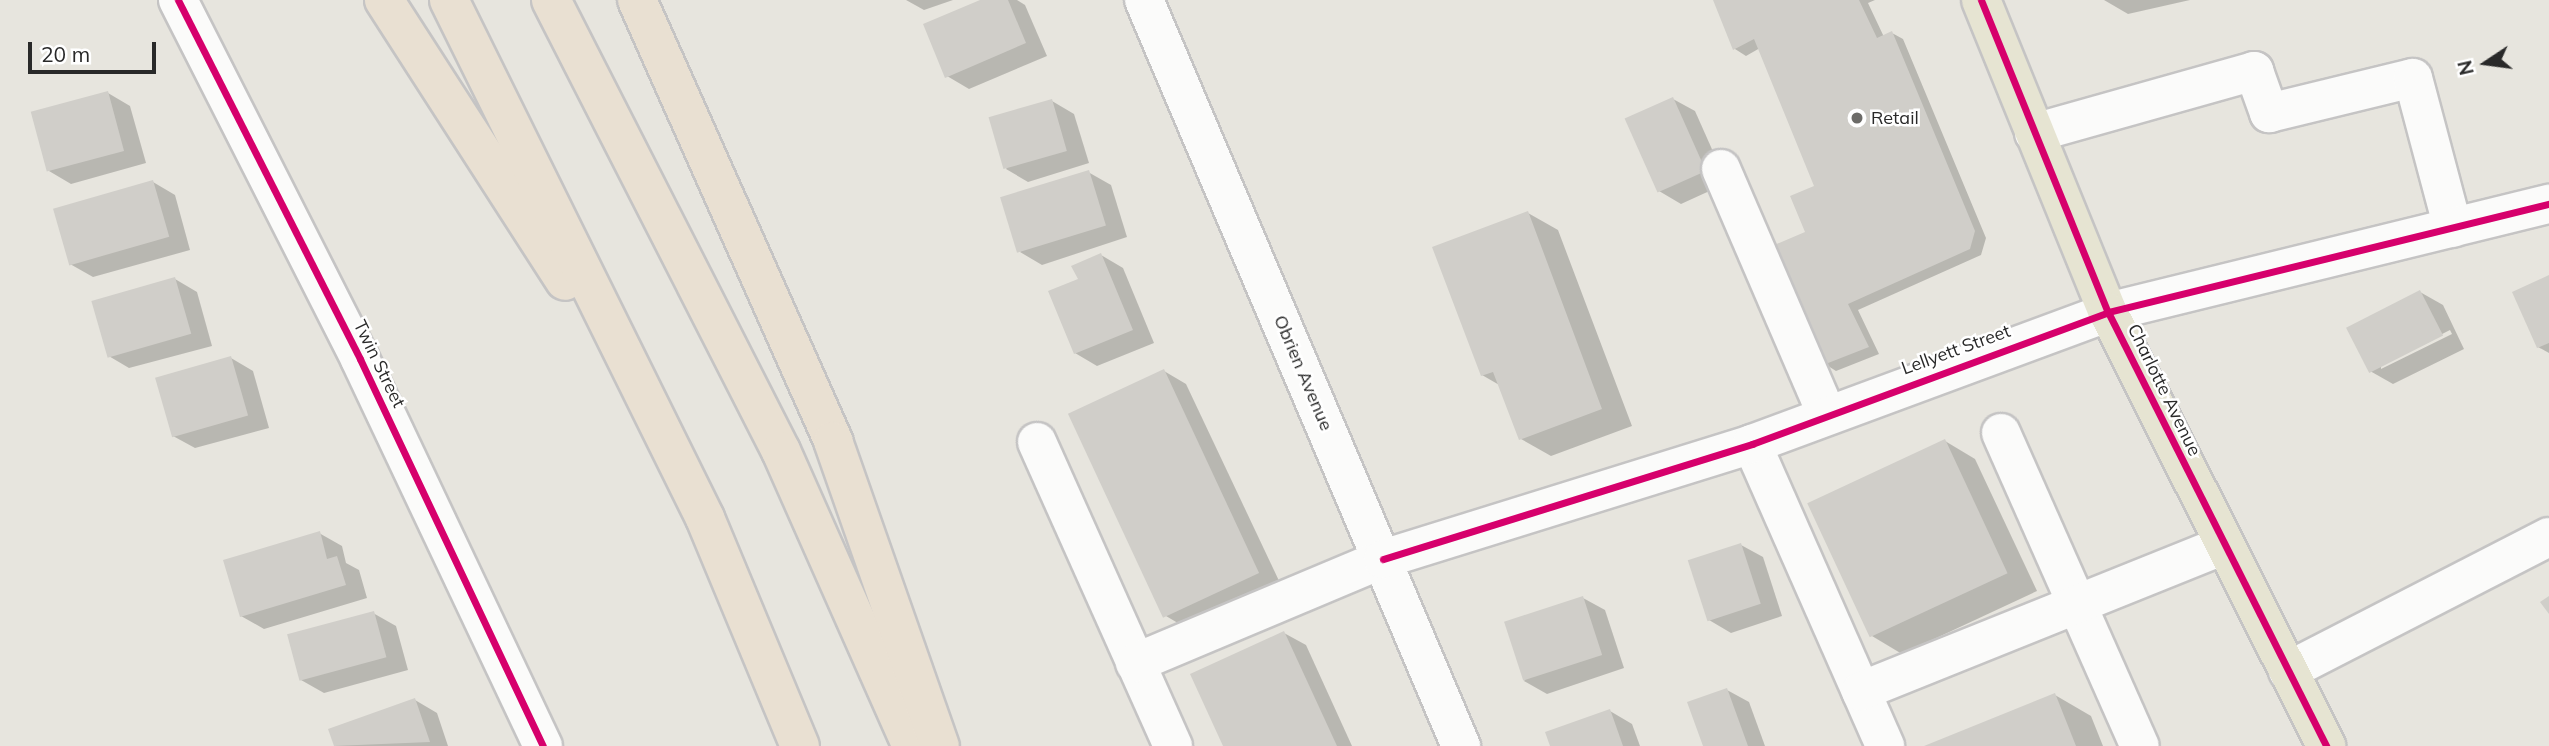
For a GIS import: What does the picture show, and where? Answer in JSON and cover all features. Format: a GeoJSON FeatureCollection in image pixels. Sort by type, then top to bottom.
{"type":"FeatureCollection","features":[{"type":"Feature","properties":{"kind":"highway"},"geometry":{"type":"LineString","coordinates":[[384,0],[659,425]]}},
{"type":"Feature","properties":{"kind":"highway"},"geometry":{"type":"LineString","coordinates":[[449,0],[705,518],[800,746]]}},
{"type":"Feature","properties":{"kind":"highway"},"geometry":{"type":"LineString","coordinates":[[551,0],[781,452],[912,746]]}},
{"type":"Feature","properties":{"kind":"highway"},"geometry":{"type":"LineString","coordinates":[[637,0],[833,441],[940,746]]}},
{"type":"Feature","properties":{"kind":"main road","name":"Charlotte Avenue"},"geometry":{"type":"LineString","coordinates":[[1981,0],[2108,312],[2326,746]]}},
{"type":"Feature","properties":{"kind":"street","name":"Twin Street"},"geometry":{"type":"LineString","coordinates":[[178,0],[360,359],[543,746]]}},
{"type":"Feature","properties":{"kind":"street","name":"Obrien Avenue"},"geometry":{"type":"LineString","coordinates":[[1144,0],[1461,746]]}},
{"type":"Feature","properties":{"kind":"street"},"geometry":{"type":"LineString","coordinates":[[2035,133],[2255,71],[2269,113],[2413,78],[2452,228]]}},
{"type":"Feature","properties":{"kind":"street"},"geometry":{"type":"LineString","coordinates":[[1721,169],[1826,413]]}},
{"type":"Feature","properties":{"kind":"street","name":"Lellyett Street"},"geometry":{"type":"LineString","coordinates":[[1136,663],[1383,559],[1752,444],[1826,413],[2108,312],[2549,204]]}},
{"type":"Feature","properties":{"kind":"street"},"geometry":{"type":"LineString","coordinates":[[2001,433],[2075,605],[2140,746]]}},
{"type":"Feature","properties":{"kind":"street"},"geometry":{"type":"LineString","coordinates":[[1037,442],[1173,746]]}},
{"type":"Feature","properties":{"kind":"street"},"geometry":{"type":"LineString","coordinates":[[1752,444],[1885,746]]}},
{"type":"Feature","properties":{"kind":"street"},"geometry":{"type":"LineString","coordinates":[[2288,671],[2549,537]]}},
{"type":"Feature","properties":{"kind":"street"},"geometry":{"type":"LineString","coordinates":[[1861,691],[2224,545]]}},
{"type":"Feature","properties":{"kind":"building"},"geometry":{"type":"Polygon","coordinates":[[[980,0],[1008,0],[1026,43],[945,78],[923,24],[980,0]]]}},
{"type":"Feature","properties":{"kind":"building","name":"Retail"},"geometry":{"type":"Polygon","coordinates":[[[1713,0],[1859,0],[1877,38],[1892,31],[1975,231],[1970,249],[1848,304],[1869,347],[1823,365],[1772,246],[1805,232],[1790,196],[1814,186],[1754,39],[1733,50],[1713,0]]]}},
{"type":"Feature","properties":{"kind":"building"},"geometry":{"type":"Polygon","coordinates":[[[108,91],[124,151],[47,172],[31,112],[108,91]]]}},
{"type":"Feature","properties":{"kind":"building"},"geometry":{"type":"Polygon","coordinates":[[[1673,97],[1706,171],[1658,193],[1625,119],[1673,97]]]}},
{"type":"Feature","properties":{"kind":"building"},"geometry":{"type":"Polygon","coordinates":[[[1052,99],[1067,151],[1003,169],[989,117],[1052,99]]]}},
{"type":"Feature","properties":{"kind":"building"},"geometry":{"type":"Polygon","coordinates":[[[1089,170],[1106,225],[1017,253],[1000,197],[1089,170]]]}},
{"type":"Feature","properties":{"kind":"building"},"geometry":{"type":"Polygon","coordinates":[[[153,180],[169,237],[69,265],[53,209],[153,180]]]}},
{"type":"Feature","properties":{"kind":"building"},"geometry":{"type":"Polygon","coordinates":[[[1528,211],[1602,409],[1519,440],[1493,372],[1481,376],[1432,247],[1528,211]]]}},
{"type":"Feature","properties":{"kind":"building"},"geometry":{"type":"Polygon","coordinates":[[[1101,253],[1133,330],[1074,354],[1048,291],[1078,279],[1071,266],[1101,253]]]}},
{"type":"Feature","properties":{"kind":"building"},"geometry":{"type":"Polygon","coordinates":[[[2549,275],[2549,343],[2537,348],[2512,292],[2549,275]]]}},
{"type":"Feature","properties":{"kind":"building"},"geometry":{"type":"Polygon","coordinates":[[[175,277],[191,334],[108,358],[91,301],[175,277]]]}},
{"type":"Feature","properties":{"kind":"building"},"geometry":{"type":"Polygon","coordinates":[[[2420,290],[2443,335],[2369,373],[2346,328],[2420,290]]]}},
{"type":"Feature","properties":{"kind":"building"},"geometry":{"type":"Polygon","coordinates":[[[231,356],[248,416],[172,437],[155,378],[231,356]]]}},
{"type":"Feature","properties":{"kind":"building"},"geometry":{"type":"Polygon","coordinates":[[[1164,369],[1259,573],[1163,618],[1068,414],[1164,369]]]}},
{"type":"Feature","properties":{"kind":"building"},"geometry":{"type":"Polygon","coordinates":[[[1945,439],[2008,573],[1870,637],[1807,503],[1945,439]]]}},
{"type":"Feature","properties":{"kind":"building"},"geometry":{"type":"Polygon","coordinates":[[[320,531],[327,559],[337,556],[346,585],[240,617],[223,560],[320,531]]]}},
{"type":"Feature","properties":{"kind":"building"},"geometry":{"type":"Polygon","coordinates":[[[1741,543],[1761,604],[1708,621],[1688,560],[1741,543]]]}},
{"type":"Feature","properties":{"kind":"building"},"geometry":{"type":"Polygon","coordinates":[[[1583,596],[1602,655],[1523,681],[1504,622],[1583,596]]]}},
{"type":"Feature","properties":{"kind":"building"},"geometry":{"type":"Polygon","coordinates":[[[2549,596],[2549,614],[2540,602],[2549,596]]]}},
{"type":"Feature","properties":{"kind":"building"},"geometry":{"type":"Polygon","coordinates":[[[374,611],[386,657],[299,681],[287,634],[374,611]]]}},
{"type":"Feature","properties":{"kind":"building"},"geometry":{"type":"Polygon","coordinates":[[[1284,631],[1337,746],[1223,746],[1190,674],[1284,631]]]}},
{"type":"Feature","properties":{"kind":"building"},"geometry":{"type":"Polygon","coordinates":[[[1727,688],[1748,746],[1703,746],[1687,702],[1727,688]]]}},
{"type":"Feature","properties":{"kind":"building"},"geometry":{"type":"Polygon","coordinates":[[[2055,693],[2076,746],[1924,746],[2055,693]]]}},
{"type":"Feature","properties":{"kind":"building"},"geometry":{"type":"Polygon","coordinates":[[[415,698],[430,742],[334,746],[328,729],[415,698]]]}},
{"type":"Feature","properties":{"kind":"building"},"geometry":{"type":"Polygon","coordinates":[[[1610,709],[1623,746],[1550,746],[1545,732],[1610,709]]]}},
{"type":"Feature","properties":{"kind":"cycle path"},"geometry":{"type":"LineString","coordinates":[[178,0],[360,359],[543,746]]}},
{"type":"Feature","properties":{"kind":"cycle path"},"geometry":{"type":"LineString","coordinates":[[1981,0],[2108,312],[2326,746]]}},
{"type":"Feature","properties":{"kind":"cycle path"},"geometry":{"type":"LineString","coordinates":[[1383,559],[1752,444],[2108,312],[2549,204]]}},
{"type":"Feature","properties":{"kind":"place","name":"Retail"},"geometry":{"type":"Point","coordinates":[1857,118]}}]}
